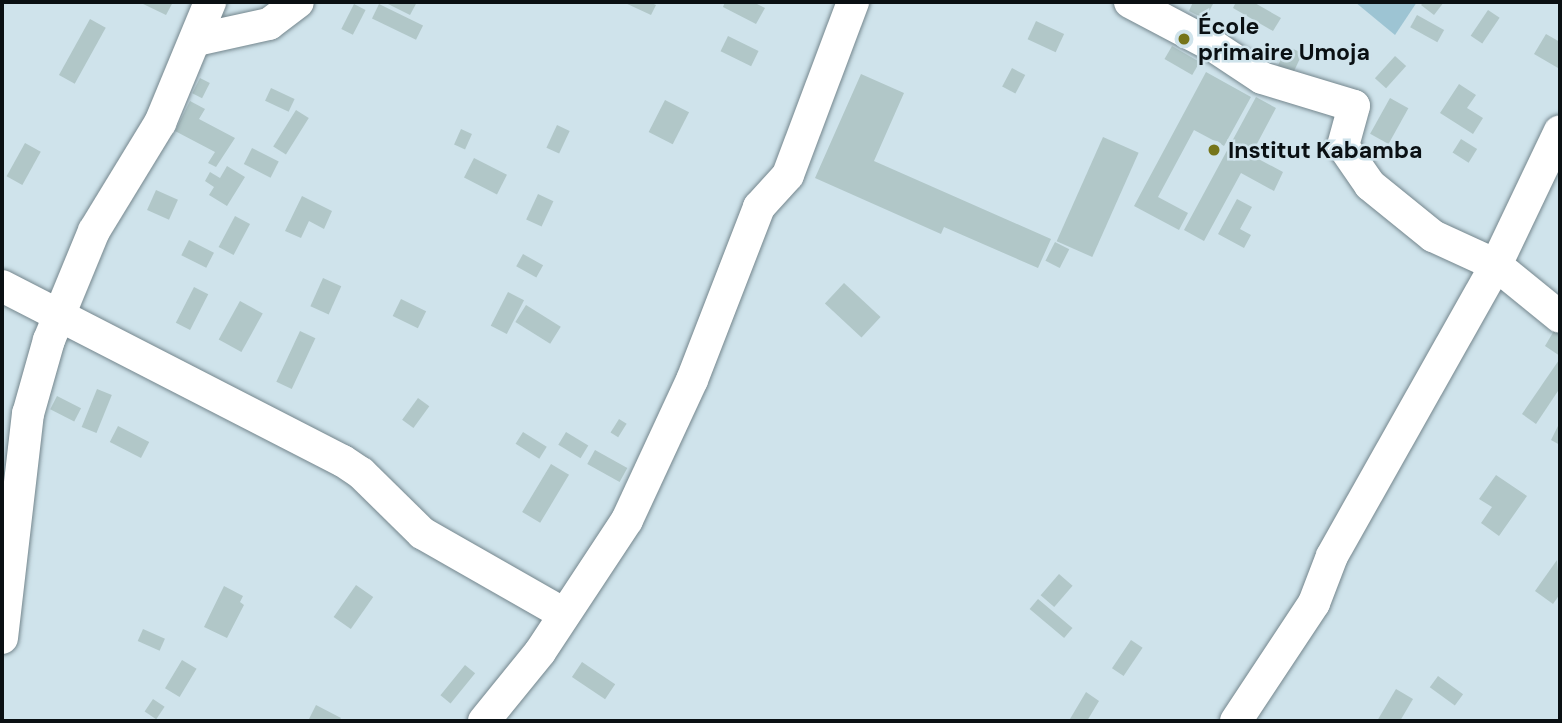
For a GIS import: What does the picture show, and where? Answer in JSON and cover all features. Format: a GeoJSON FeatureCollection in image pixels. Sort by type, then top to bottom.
{"type":"FeatureCollection","features":[{"type":"Feature","properties":{"kind":"street"},"geometry":{"type":"LineString","coordinates":[[2,638],[14,446],[28,414],[58,317],[94,231],[160,123],[210,2]]}},
{"type":"Feature","properties":{"kind":"street"},"geometry":{"type":"LineString","coordinates":[[196,40],[268,24],[298,2]]}},
{"type":"Feature","properties":{"kind":"street"},"geometry":{"type":"LineString","coordinates":[[484,721],[564,614],[632,508],[692,380],[759,206],[788,175],[853,2]]}},
{"type":"Feature","properties":{"kind":"street"},"geometry":{"type":"LineString","coordinates":[[1130,2],[1216,47],[1262,78],[1354,106],[1343,146],[1370,185],[1433,236],[1496,265],[1560,317]]}},
{"type":"Feature","properties":{"kind":"street"},"geometry":{"type":"LineString","coordinates":[[1236,721],[1314,603],[1354,514],[1396,449],[1496,265],[1560,131]]}},
{"type":"Feature","properties":{"kind":"street"},"geometry":{"type":"LineString","coordinates":[[2,286],[343,461],[361,473],[422,533],[564,614]]}},
{"type":"Feature","properties":{"kind":"shaded area"},"geometry":{"type":"Polygon","coordinates":[[[1355,2],[1417,2],[1395,35],[1355,2]]]}},
{"type":"Feature","properties":{"kind":"building"},"geometry":{"type":"Polygon","coordinates":[[[139,2],[173,2],[166,15],[139,2]]]}},
{"type":"Feature","properties":{"kind":"building"},"geometry":{"type":"Polygon","coordinates":[[[384,2],[417,2],[410,15],[384,2]]]}},
{"type":"Feature","properties":{"kind":"building"},"geometry":{"type":"Polygon","coordinates":[[[623,2],[649,2],[656,5],[651,15],[623,2]]]}},
{"type":"Feature","properties":{"kind":"building"},"geometry":{"type":"Polygon","coordinates":[[[725,2],[753,2],[765,8],[756,24],[723,7],[725,2]]]}},
{"type":"Feature","properties":{"kind":"building"},"geometry":{"type":"Polygon","coordinates":[[[1193,2],[1214,2],[1205,19],[1189,11],[1193,2]]]}},
{"type":"Feature","properties":{"kind":"building"},"geometry":{"type":"Polygon","coordinates":[[[1236,2],[1253,2],[1281,18],[1273,31],[1233,8],[1236,2]]]}},
{"type":"Feature","properties":{"kind":"building"},"geometry":{"type":"Polygon","coordinates":[[[1424,2],[1444,2],[1434,15],[1421,5],[1424,2]]]}},
{"type":"Feature","properties":{"kind":"building"},"geometry":{"type":"Polygon","coordinates":[[[354,4],[366,10],[353,35],[341,29],[354,4]]]}},
{"type":"Feature","properties":{"kind":"building"},"geometry":{"type":"Polygon","coordinates":[[[379,4],[423,25],[416,40],[372,18],[379,4]]]}},
{"type":"Feature","properties":{"kind":"building"},"geometry":{"type":"Polygon","coordinates":[[[1488,10],[1500,18],[1482,44],[1471,36],[1488,10]]]}},
{"type":"Feature","properties":{"kind":"building"},"geometry":{"type":"Polygon","coordinates":[[[1417,15],[1444,30],[1437,42],[1410,27],[1417,15]]]}},
{"type":"Feature","properties":{"kind":"building"},"geometry":{"type":"Polygon","coordinates":[[[90,19],[106,28],[75,84],[59,75],[90,19]]]}},
{"type":"Feature","properties":{"kind":"building"},"geometry":{"type":"Polygon","coordinates":[[[1036,21],[1064,34],[1056,52],[1028,39],[1036,21]]]}},
{"type":"Feature","properties":{"kind":"building"},"geometry":{"type":"Polygon","coordinates":[[[1546,34],[1560,42],[1558,68],[1534,54],[1546,34]]]}},
{"type":"Feature","properties":{"kind":"building"},"geometry":{"type":"Polygon","coordinates":[[[728,36],[759,51],[751,66],[721,51],[728,36]]]}},
{"type":"Feature","properties":{"kind":"building"},"geometry":{"type":"Polygon","coordinates":[[[1172,46],[1200,62],[1192,75],[1164,59],[1172,46]]]}},
{"type":"Feature","properties":{"kind":"building"},"geometry":{"type":"Polygon","coordinates":[[[1287,46],[1302,53],[1291,79],[1275,71],[1287,46]]]}},
{"type":"Feature","properties":{"kind":"building"},"geometry":{"type":"Polygon","coordinates":[[[1395,56],[1406,66],[1386,88],[1375,78],[1395,56]]]}},
{"type":"Feature","properties":{"kind":"building"},"geometry":{"type":"Polygon","coordinates":[[[1012,68],[1025,75],[1015,94],[1002,87],[1012,68]]]}},
{"type":"Feature","properties":{"kind":"building"},"geometry":{"type":"Polygon","coordinates":[[[1206,72],[1251,97],[1224,146],[1194,130],[1158,197],[1188,213],[1179,230],[1134,206],[1206,72]]]}},
{"type":"Feature","properties":{"kind":"building"},"geometry":{"type":"Polygon","coordinates":[[[861,74],[904,93],[874,161],[1051,239],[1038,268],[944,227],[941,234],[815,178],[861,74]]]}},
{"type":"Feature","properties":{"kind":"building"},"geometry":{"type":"Polygon","coordinates":[[[200,78],[210,83],[202,98],[192,93],[200,78]]]}},
{"type":"Feature","properties":{"kind":"building"},"geometry":{"type":"Polygon","coordinates":[[[1459,84],[1476,95],[1467,108],[1483,118],[1473,134],[1440,113],[1459,84]]]}},
{"type":"Feature","properties":{"kind":"building"},"geometry":{"type":"Polygon","coordinates":[[[271,88],[295,99],[289,112],[265,101],[271,88]]]}},
{"type":"Feature","properties":{"kind":"building"},"geometry":{"type":"Polygon","coordinates":[[[1256,97],[1276,108],[1251,155],[1283,172],[1274,191],[1241,173],[1204,241],[1184,230],[1256,97]]]}},
{"type":"Feature","properties":{"kind":"building"},"geometry":{"type":"Polygon","coordinates":[[[1390,98],[1408,108],[1388,144],[1370,134],[1390,98]]]}},
{"type":"Feature","properties":{"kind":"building"},"geometry":{"type":"Polygon","coordinates":[[[665,100],[689,112],[673,144],[649,132],[665,100]]]}},
{"type":"Feature","properties":{"kind":"building"},"geometry":{"type":"Polygon","coordinates":[[[190,101],[205,109],[199,119],[235,138],[216,167],[208,163],[215,152],[175,131],[190,101]]]}},
{"type":"Feature","properties":{"kind":"building"},"geometry":{"type":"Polygon","coordinates":[[[296,110],[309,118],[286,154],[273,146],[296,110]]]}},
{"type":"Feature","properties":{"kind":"building"},"geometry":{"type":"Polygon","coordinates":[[[557,125],[570,131],[559,154],[546,148],[557,125]]]}},
{"type":"Feature","properties":{"kind":"building"},"geometry":{"type":"Polygon","coordinates":[[[461,129],[472,134],[465,149],[454,145],[461,129]]]}},
{"type":"Feature","properties":{"kind":"building"},"geometry":{"type":"Polygon","coordinates":[[[1103,137],[1139,153],[1092,257],[1057,241],[1103,137]]]}},
{"type":"Feature","properties":{"kind":"building"},"geometry":{"type":"Polygon","coordinates":[[[1461,139],[1477,149],[1469,163],[1453,153],[1461,139]]]}},
{"type":"Feature","properties":{"kind":"building"},"geometry":{"type":"Polygon","coordinates":[[[25,143],[41,152],[22,185],[7,176],[25,143]]]}},
{"type":"Feature","properties":{"kind":"building"},"geometry":{"type":"Polygon","coordinates":[[[252,148],[279,162],[271,178],[244,164],[252,148]]]}},
{"type":"Feature","properties":{"kind":"building"},"geometry":{"type":"Polygon","coordinates":[[[474,158],[507,175],[497,194],[464,178],[474,158]]]}},
{"type":"Feature","properties":{"kind":"building"},"geometry":{"type":"Polygon","coordinates":[[[227,166],[245,177],[227,206],[209,195],[214,187],[205,181],[210,172],[220,178],[227,166]]]}},
{"type":"Feature","properties":{"kind":"building"},"geometry":{"type":"Polygon","coordinates":[[[156,190],[178,200],[169,220],[147,210],[156,190]]]}},
{"type":"Feature","properties":{"kind":"building"},"geometry":{"type":"Polygon","coordinates":[[[538,194],[553,201],[542,227],[526,219],[538,194]]]}},
{"type":"Feature","properties":{"kind":"building"},"geometry":{"type":"Polygon","coordinates":[[[302,196],[332,211],[324,229],[309,221],[301,238],[285,231],[302,196]]]}},
{"type":"Feature","properties":{"kind":"building"},"geometry":{"type":"Polygon","coordinates":[[[1237,199],[1252,207],[1240,229],[1251,235],[1244,248],[1218,234],[1237,199]]]}},
{"type":"Feature","properties":{"kind":"building"},"geometry":{"type":"Polygon","coordinates":[[[235,216],[250,224],[234,255],[219,247],[235,216]]]}},
{"type":"Feature","properties":{"kind":"building"},"geometry":{"type":"Polygon","coordinates":[[[189,240],[214,253],[206,268],[181,255],[189,240]]]}},
{"type":"Feature","properties":{"kind":"building"},"geometry":{"type":"Polygon","coordinates":[[[1055,242],[1069,249],[1060,268],[1045,261],[1055,242]]]}},
{"type":"Feature","properties":{"kind":"building"},"geometry":{"type":"Polygon","coordinates":[[[523,254],[543,265],[536,277],[516,266],[523,254]]]}},
{"type":"Feature","properties":{"kind":"building"},"geometry":{"type":"Polygon","coordinates":[[[323,278],[341,286],[329,314],[310,306],[323,278]]]}},
{"type":"Feature","properties":{"kind":"building"},"geometry":{"type":"Polygon","coordinates":[[[844,283],[881,317],[861,338],[825,303],[844,283]]]}},
{"type":"Feature","properties":{"kind":"building"},"geometry":{"type":"Polygon","coordinates":[[[194,287],[208,294],[190,330],[176,323],[194,287]]]}},
{"type":"Feature","properties":{"kind":"building"},"geometry":{"type":"Polygon","coordinates":[[[508,292],[524,300],[507,334],[491,326],[508,292]]]}},
{"type":"Feature","properties":{"kind":"building"},"geometry":{"type":"Polygon","coordinates":[[[401,299],[426,311],[418,328],[393,316],[401,299]]]}},
{"type":"Feature","properties":{"kind":"building"},"geometry":{"type":"Polygon","coordinates":[[[240,301],[263,314],[241,352],[219,339],[240,301]]]}},
{"type":"Feature","properties":{"kind":"building"},"geometry":{"type":"Polygon","coordinates":[[[526,305],[561,327],[550,344],[515,322],[526,305]]]}},
{"type":"Feature","properties":{"kind":"building"},"geometry":{"type":"Polygon","coordinates":[[[1555,329],[1560,332],[1560,356],[1545,346],[1555,329]]]}},
{"type":"Feature","properties":{"kind":"building"},"geometry":{"type":"Polygon","coordinates":[[[300,331],[315,338],[292,389],[276,382],[300,331]]]}},
{"type":"Feature","properties":{"kind":"building"},"geometry":{"type":"Polygon","coordinates":[[[1559,360],[1560,388],[1536,424],[1522,414],[1559,360]]]}},
{"type":"Feature","properties":{"kind":"building"},"geometry":{"type":"Polygon","coordinates":[[[97,389],[112,395],[96,433],[82,427],[97,389]]]}},
{"type":"Feature","properties":{"kind":"building"},"geometry":{"type":"Polygon","coordinates":[[[57,396],[81,408],[74,422],[50,409],[57,396]]]}},
{"type":"Feature","properties":{"kind":"building"},"geometry":{"type":"Polygon","coordinates":[[[418,398],[429,406],[413,428],[402,420],[418,398]]]}},
{"type":"Feature","properties":{"kind":"building"},"geometry":{"type":"Polygon","coordinates":[[[619,419],[627,424],[618,437],[611,433],[619,419]]]}},
{"type":"Feature","properties":{"kind":"building"},"geometry":{"type":"Polygon","coordinates":[[[118,426],[149,442],[141,458],[110,442],[118,426]]]}},
{"type":"Feature","properties":{"kind":"building"},"geometry":{"type":"Polygon","coordinates":[[[1558,426],[1560,427],[1560,445],[1551,440],[1558,426]]]}},
{"type":"Feature","properties":{"kind":"building"},"geometry":{"type":"Polygon","coordinates":[[[523,432],[547,447],[539,459],[516,444],[523,432]]]}},
{"type":"Feature","properties":{"kind":"building"},"geometry":{"type":"Polygon","coordinates":[[[566,432],[588,445],[581,458],[558,445],[566,432]]]}},
{"type":"Feature","properties":{"kind":"building"},"geometry":{"type":"Polygon","coordinates":[[[595,450],[627,468],[620,482],[587,464],[595,450]]]}},
{"type":"Feature","properties":{"kind":"building"},"geometry":{"type":"Polygon","coordinates":[[[551,464],[569,475],[540,523],[522,512],[551,464]]]}},
{"type":"Feature","properties":{"kind":"building"},"geometry":{"type":"Polygon","coordinates":[[[1496,475],[1527,496],[1499,536],[1481,523],[1492,507],[1479,499],[1496,475]]]}},
{"type":"Feature","properties":{"kind":"building"},"geometry":{"type":"Polygon","coordinates":[[[1557,560],[1560,594],[1553,604],[1535,591],[1557,560]]]}},
{"type":"Feature","properties":{"kind":"building"},"geometry":{"type":"Polygon","coordinates":[[[1059,574],[1073,586],[1054,607],[1041,595],[1059,574]]]}},
{"type":"Feature","properties":{"kind":"building"},"geometry":{"type":"Polygon","coordinates":[[[356,585],[373,597],[351,629],[334,617],[356,585]]]}},
{"type":"Feature","properties":{"kind":"building"},"geometry":{"type":"Polygon","coordinates":[[[224,586],[243,596],[240,602],[244,605],[227,638],[204,627],[224,586]]]}},
{"type":"Feature","properties":{"kind":"building"},"geometry":{"type":"Polygon","coordinates":[[[1038,599],[1072,628],[1064,638],[1030,609],[1038,599]]]}},
{"type":"Feature","properties":{"kind":"building"},"geometry":{"type":"Polygon","coordinates":[[[143,629],[165,639],[160,651],[138,641],[143,629]]]}},
{"type":"Feature","properties":{"kind":"building"},"geometry":{"type":"Polygon","coordinates":[[[1131,640],[1143,648],[1124,676],[1112,668],[1131,640]]]}},
{"type":"Feature","properties":{"kind":"building"},"geometry":{"type":"Polygon","coordinates":[[[182,660],[197,669],[180,697],[165,688],[182,660]]]}},
{"type":"Feature","properties":{"kind":"building"},"geometry":{"type":"Polygon","coordinates":[[[582,662],[615,684],[605,699],[572,677],[582,662]]]}},
{"type":"Feature","properties":{"kind":"building"},"geometry":{"type":"Polygon","coordinates":[[[465,665],[475,673],[451,703],[440,695],[465,665]]]}},
{"type":"Feature","properties":{"kind":"building"},"geometry":{"type":"Polygon","coordinates":[[[1438,676],[1463,694],[1455,706],[1430,687],[1438,676]]]}},
{"type":"Feature","properties":{"kind":"building"},"geometry":{"type":"Polygon","coordinates":[[[1396,689],[1413,699],[1400,721],[1377,721],[1396,689]]]}},
{"type":"Feature","properties":{"kind":"building"},"geometry":{"type":"Polygon","coordinates":[[[1086,692],[1099,701],[1087,721],[1073,721],[1070,719],[1086,692]]]}},
{"type":"Feature","properties":{"kind":"building"},"geometry":{"type":"Polygon","coordinates":[[[153,699],[165,707],[156,719],[145,711],[153,699]]]}},
{"type":"Feature","properties":{"kind":"building"},"geometry":{"type":"Polygon","coordinates":[[[316,705],[341,718],[339,721],[308,721],[316,705]]]}},
{"type":"Feature","properties":{"kind":"place","name":"École primaire Umoja"},"geometry":{"type":"Point","coordinates":[1184,39]}},
{"type":"Feature","properties":{"kind":"place","name":"Institut Kabamba"},"geometry":{"type":"Point","coordinates":[1214,150]}}]}
